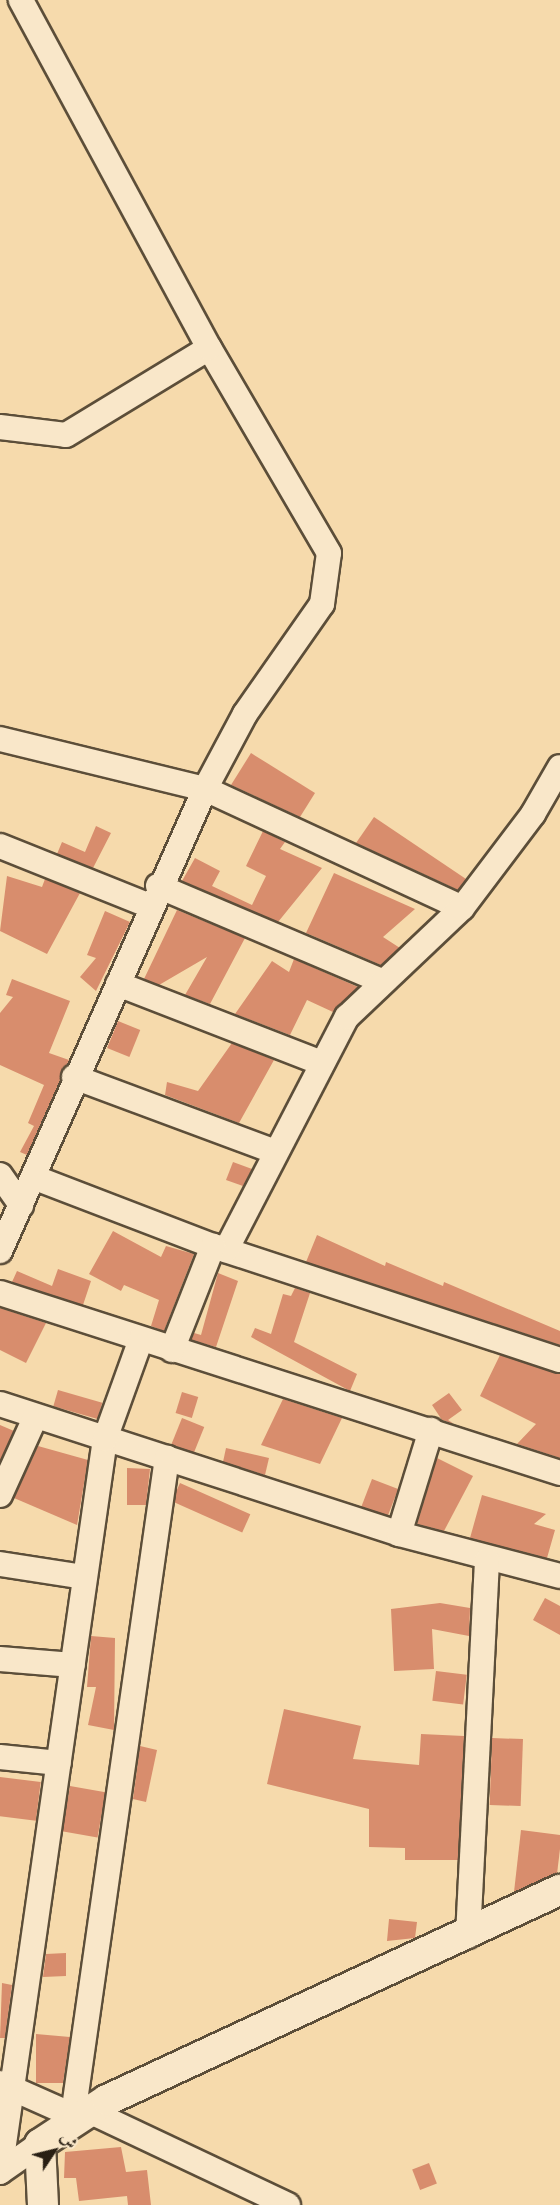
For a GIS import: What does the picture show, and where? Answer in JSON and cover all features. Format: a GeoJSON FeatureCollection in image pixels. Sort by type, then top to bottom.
{"type":"FeatureCollection","features":[{"type":"Feature","properties":{"kind":"street"},"geometry":{"type":"LineString","coordinates":[[0,1251],[74,1077],[118,984],[154,896],[205,789],[245,714],[322,604],[329,554],[210,348],[21,0]]}},
{"type":"Feature","properties":{"kind":"street"},"geometry":{"type":"LineString","coordinates":[[0,427],[66,435],[210,348]]}},
{"type":"Feature","properties":{"kind":"street"},"geometry":{"type":"LineString","coordinates":[[0,739],[205,789],[462,908]]}},
{"type":"Feature","properties":{"kind":"street"},"geometry":{"type":"LineString","coordinates":[[172,1350],[219,1248],[276,1152],[347,1017],[382,981],[462,908],[533,814],[560,767]]}},
{"type":"Feature","properties":{"kind":"street"},"geometry":{"type":"LineString","coordinates":[[0,846],[154,896],[382,981]]}},
{"type":"Feature","properties":{"kind":"street"},"geometry":{"type":"LineString","coordinates":[[118,984],[322,1063]]}},
{"type":"Feature","properties":{"kind":"street"},"geometry":{"type":"LineString","coordinates":[[74,1077],[276,1152]]}},
{"type":"Feature","properties":{"kind":"street"},"geometry":{"type":"LineString","coordinates":[[0,1175],[21,1205]]}},
{"type":"Feature","properties":{"kind":"street"},"geometry":{"type":"LineString","coordinates":[[33,1178],[219,1248],[560,1360]]}},
{"type":"Feature","properties":{"kind":"street"},"geometry":{"type":"LineString","coordinates":[[0,1293],[560,1473]]}},
{"type":"Feature","properties":{"kind":"street"},"geometry":{"type":"LineString","coordinates":[[0,2172],[5,2085],[59,1763],[105,1439],[141,1339]]}},
{"type":"Feature","properties":{"kind":"street"},"geometry":{"type":"LineString","coordinates":[[0,1404],[35,1418],[167,1458],[399,1534],[487,1560],[560,1576]]}},
{"type":"Feature","properties":{"kind":"street"},"geometry":{"type":"LineString","coordinates":[[0,1495],[35,1418]]}},
{"type":"Feature","properties":{"kind":"street"},"geometry":{"type":"LineString","coordinates":[[399,1534],[431,1430]]}},
{"type":"Feature","properties":{"kind":"street"},"geometry":{"type":"LineString","coordinates":[[80,2114],[167,1458]]}},
{"type":"Feature","properties":{"kind":"street"},"geometry":{"type":"LineString","coordinates":[[468,1936],[487,1560]]}},
{"type":"Feature","properties":{"kind":"street"},"geometry":{"type":"LineString","coordinates":[[0,1564],[84,1577]]}},
{"type":"Feature","properties":{"kind":"street"},"geometry":{"type":"LineString","coordinates":[[0,1659],[73,1665]]}},
{"type":"Feature","properties":{"kind":"street"},"geometry":{"type":"LineString","coordinates":[[0,1757],[59,1763]]}},
{"type":"Feature","properties":{"kind":"street"},"geometry":{"type":"LineString","coordinates":[[0,2172],[80,2114],[158,2072],[468,1936],[560,1890]]}},
{"type":"Feature","properties":{"kind":"street"},"geometry":{"type":"LineString","coordinates":[[5,2085],[80,2114],[288,2205]]}},
{"type":"Feature","properties":{"kind":"street"},"geometry":{"type":"LineString","coordinates":[[40,2144],[44,2205]]}},
{"type":"Feature","properties":{"kind":"building"},"geometry":{"type":"Polygon","coordinates":[[[251,753],[315,793],[300,817],[231,785],[251,753]]]}},
{"type":"Feature","properties":{"kind":"building"},"geometry":{"type":"Polygon","coordinates":[[[374,817],[466,879],[458,890],[356,843],[374,817]]]}},
{"type":"Feature","properties":{"kind":"building"},"geometry":{"type":"Polygon","coordinates":[[[96,826],[111,833],[93,868],[57,854],[62,842],[85,852],[96,826]]]}},
{"type":"Feature","properties":{"kind":"building"},"geometry":{"type":"Polygon","coordinates":[[[263,831],[285,842],[280,849],[322,868],[278,922],[182,881],[195,858],[220,871],[212,886],[252,905],[266,876],[246,866],[263,831]]]}},
{"type":"Feature","properties":{"kind":"building"},"geometry":{"type":"Polygon","coordinates":[[[334,873],[415,909],[383,937],[400,948],[381,965],[306,933],[334,873]]]}},
{"type":"Feature","properties":{"kind":"building"},"geometry":{"type":"Polygon","coordinates":[[[7,876],[42,887],[45,879],[80,893],[47,954],[0,931],[7,876]]]}},
{"type":"Feature","properties":{"kind":"building"},"geometry":{"type":"Polygon","coordinates":[[[177,910],[245,938],[210,1004],[185,995],[207,957],[159,985],[144,979],[177,910]]]}},
{"type":"Feature","properties":{"kind":"building"},"geometry":{"type":"Polygon","coordinates":[[[105,911],[130,922],[96,991],[80,977],[96,958],[87,955],[105,911]]]}},
{"type":"Feature","properties":{"kind":"building"},"geometry":{"type":"Polygon","coordinates":[[[294,959],[358,987],[333,1012],[307,1000],[290,1035],[235,1014],[272,961],[289,972],[294,959]]]}},
{"type":"Feature","properties":{"kind":"building"},"geometry":{"type":"Polygon","coordinates":[[[12,979],[70,1001],[49,1053],[69,1060],[27,1155],[20,1152],[34,1126],[28,1123],[44,1085],[0,1065],[0,1013],[13,997],[6,995],[12,979]]]}},
{"type":"Feature","properties":{"kind":"building"},"geometry":{"type":"Polygon","coordinates":[[[118,1021],[140,1030],[129,1057],[107,1048],[118,1021]]]}},
{"type":"Feature","properties":{"kind":"building"},"geometry":{"type":"Polygon","coordinates":[[[232,1043],[274,1060],[239,1123],[165,1095],[167,1082],[198,1091],[232,1043]]]}},
{"type":"Feature","properties":{"kind":"building"},"geometry":{"type":"Polygon","coordinates":[[[233,1162],[252,1169],[243,1186],[226,1180],[233,1162]]]}},
{"type":"Feature","properties":{"kind":"building"},"geometry":{"type":"Polygon","coordinates":[[[113,1231],[161,1257],[166,1246],[194,1254],[164,1331],[151,1326],[159,1300],[124,1285],[121,1291],[89,1274],[113,1231]]]}},
{"type":"Feature","properties":{"kind":"building"},"geometry":{"type":"Polygon","coordinates":[[[317,1235],[385,1266],[386,1262],[443,1286],[444,1282],[560,1331],[560,1345],[306,1262],[317,1235]]]}},
{"type":"Feature","properties":{"kind":"building"},"geometry":{"type":"Polygon","coordinates":[[[58,1269],[91,1281],[83,1305],[12,1282],[17,1271],[52,1286],[58,1269]]]}},
{"type":"Feature","properties":{"kind":"building"},"geometry":{"type":"Polygon","coordinates":[[[218,1273],[238,1281],[216,1347],[191,1340],[194,1333],[201,1335],[218,1273]]]}},
{"type":"Feature","properties":{"kind":"building"},"geometry":{"type":"Polygon","coordinates":[[[295,1288],[310,1293],[294,1342],[357,1374],[350,1391],[251,1337],[255,1328],[271,1334],[283,1294],[291,1296],[295,1288]]]}},
{"type":"Feature","properties":{"kind":"building"},"geometry":{"type":"Polygon","coordinates":[[[0,1308],[46,1323],[26,1363],[0,1350],[0,1308]]]}},
{"type":"Feature","properties":{"kind":"building"},"geometry":{"type":"Polygon","coordinates":[[[500,1355],[560,1374],[560,1458],[517,1444],[536,1424],[480,1396],[500,1355]]]}},
{"type":"Feature","properties":{"kind":"building"},"geometry":{"type":"Polygon","coordinates":[[[58,1390],[102,1403],[98,1419],[53,1406],[58,1390]]]}},
{"type":"Feature","properties":{"kind":"building"},"geometry":{"type":"Polygon","coordinates":[[[182,1392],[198,1397],[192,1418],[176,1413],[182,1392]]]}},
{"type":"Feature","properties":{"kind":"building"},"geometry":{"type":"Polygon","coordinates":[[[449,1393],[462,1410],[448,1420],[454,1424],[442,1420],[432,1405],[449,1393]]]}},
{"type":"Feature","properties":{"kind":"building"},"geometry":{"type":"Polygon","coordinates":[[[283,1399],[342,1418],[320,1464],[261,1445],[283,1399]]]}},
{"type":"Feature","properties":{"kind":"building"},"geometry":{"type":"Polygon","coordinates":[[[182,1418],[204,1427],[193,1454],[171,1445],[182,1418]]]}},
{"type":"Feature","properties":{"kind":"building"},"geometry":{"type":"Polygon","coordinates":[[[0,1425],[14,1431],[0,1461],[0,1425]]]}},
{"type":"Feature","properties":{"kind":"building"},"geometry":{"type":"Polygon","coordinates":[[[38,1446],[88,1460],[77,1525],[14,1498],[38,1446]]]}},
{"type":"Feature","properties":{"kind":"building"},"geometry":{"type":"Polygon","coordinates":[[[226,1448],[269,1458],[265,1475],[223,1462],[226,1448]]]}},
{"type":"Feature","properties":{"kind":"building"},"geometry":{"type":"Polygon","coordinates":[[[437,1458],[473,1476],[444,1531],[417,1524],[437,1458]]]}},
{"type":"Feature","properties":{"kind":"building"},"geometry":{"type":"Polygon","coordinates":[[[127,1468],[150,1469],[146,1505],[127,1505],[127,1468]]]}},
{"type":"Feature","properties":{"kind":"building"},"geometry":{"type":"Polygon","coordinates":[[[372,1479],[398,1489],[387,1517],[361,1507],[372,1479]]]}},
{"type":"Feature","properties":{"kind":"building"},"geometry":{"type":"Polygon","coordinates":[[[180,1483],[250,1514],[242,1533],[172,1501],[180,1483]]]}},
{"type":"Feature","properties":{"kind":"building"},"geometry":{"type":"Polygon","coordinates":[[[482,1495],[546,1514],[534,1524],[555,1530],[547,1558],[470,1538],[482,1495]]]}},
{"type":"Feature","properties":{"kind":"building"},"geometry":{"type":"Polygon","coordinates":[[[545,1598],[560,1606],[560,1635],[533,1620],[545,1598]]]}},
{"type":"Feature","properties":{"kind":"building"},"geometry":{"type":"Polygon","coordinates":[[[440,1603],[470,1608],[469,1636],[432,1629],[434,1669],[394,1671],[391,1609],[440,1603]]]}},
{"type":"Feature","properties":{"kind":"building"},"geometry":{"type":"Polygon","coordinates":[[[91,1636],[115,1638],[114,1730],[88,1725],[96,1687],[87,1687],[91,1636]]]}},
{"type":"Feature","properties":{"kind":"building"},"geometry":{"type":"Polygon","coordinates":[[[436,1671],[467,1675],[463,1705],[432,1701],[436,1671]]]}},
{"type":"Feature","properties":{"kind":"building"},"geometry":{"type":"Polygon","coordinates":[[[284,1709],[361,1726],[353,1759],[419,1765],[421,1734],[464,1736],[458,1860],[405,1860],[405,1848],[369,1847],[369,1809],[267,1784],[284,1709]]]}},
{"type":"Feature","properties":{"kind":"building"},"geometry":{"type":"Polygon","coordinates":[[[492,1738],[523,1739],[521,1806],[490,1805],[492,1738]]]}},
{"type":"Feature","properties":{"kind":"building"},"geometry":{"type":"Polygon","coordinates":[[[140,1746],[157,1750],[146,1802],[133,1799],[140,1746]]]}},
{"type":"Feature","properties":{"kind":"building"},"geometry":{"type":"Polygon","coordinates":[[[0,1777],[41,1782],[36,1821],[0,1816],[0,1777]]]}},
{"type":"Feature","properties":{"kind":"building"},"geometry":{"type":"Polygon","coordinates":[[[70,1786],[105,1792],[97,1838],[62,1831],[70,1786]]]}},
{"type":"Feature","properties":{"kind":"building"},"geometry":{"type":"Polygon","coordinates":[[[521,1830],[560,1835],[560,1849],[557,1874],[514,1892],[521,1830]]]}},
{"type":"Feature","properties":{"kind":"building"},"geometry":{"type":"Polygon","coordinates":[[[389,1919],[417,1922],[415,1938],[387,1941],[389,1919]]]}},
{"type":"Feature","properties":{"kind":"building"},"geometry":{"type":"Polygon","coordinates":[[[66,1953],[66,1976],[43,1977],[46,1954],[66,1953]]]}},
{"type":"Feature","properties":{"kind":"building"},"geometry":{"type":"Polygon","coordinates":[[[2,1983],[12,1985],[5,2038],[0,2038],[2,1983]]]}},
{"type":"Feature","properties":{"kind":"building"},"geometry":{"type":"Polygon","coordinates":[[[36,2034],[70,2037],[63,2083],[36,2083],[36,2034]]]}},
{"type":"Feature","properties":{"kind":"building"},"geometry":{"type":"Polygon","coordinates":[[[121,2147],[126,2172],[147,2170],[151,2205],[128,2205],[127,2196],[79,2201],[76,2178],[64,2178],[65,2152],[121,2147]]]}},
{"type":"Feature","properties":{"kind":"building"},"geometry":{"type":"Polygon","coordinates":[[[429,2163],[437,2184],[420,2190],[412,2169],[429,2163]]]}}]}
